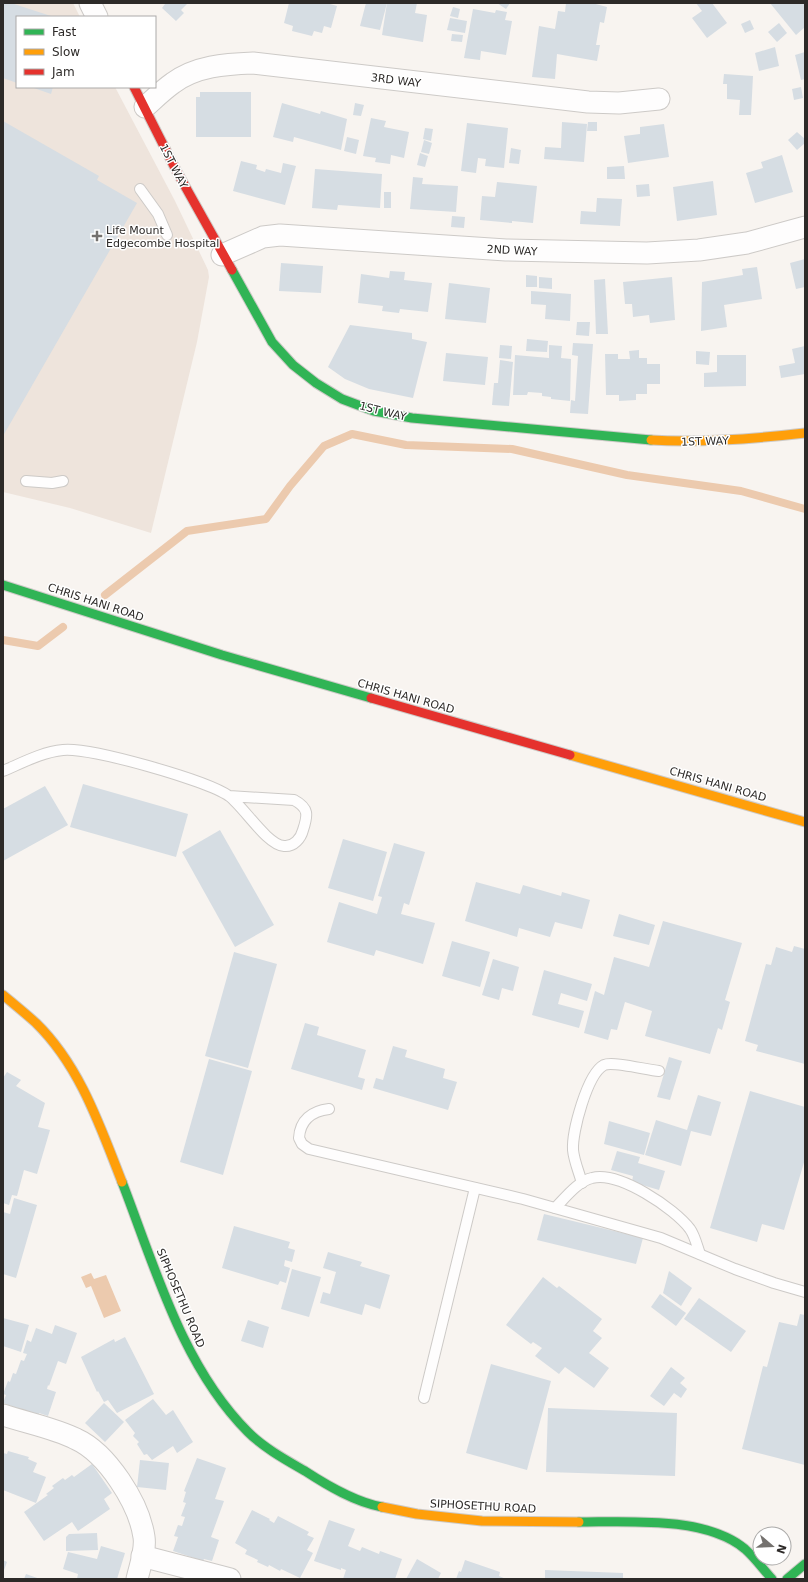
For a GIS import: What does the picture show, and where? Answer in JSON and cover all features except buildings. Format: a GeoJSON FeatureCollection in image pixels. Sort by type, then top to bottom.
{"type":"FeatureCollection","features":[{"type":"Feature","properties":{"kind":"street"},"geometry":{"type":"LineString","coordinates":[[90,3],[97,16]]}},
{"type":"Feature","properties":{"kind":"street","name":"3RD WAY"},"geometry":{"type":"LineString","coordinates":[[144,107],[173,82],[197,70],[226,64],[253,63],[588,102],[619,103],[659,99]]}},
{"type":"Feature","properties":{"kind":"street","name":"1ST WAY"},"geometry":{"type":"LineString","coordinates":[[134,88],[222,255],[272,342],[293,365],[316,383],[342,399],[374,411],[412,418],[636,439],[685,442],[756,439],[805,432]]}},
{"type":"Feature","properties":{"kind":"street","name":"2ND WAY"},"geometry":{"type":"LineString","coordinates":[[222,255],[263,237],[280,234],[506,250],[647,253],[699,250],[747,243],[805,227]]}},
{"type":"Feature","properties":{"kind":"street","name":"CHRIS HANI ROAD"},"geometry":{"type":"LineString","coordinates":[[3,585],[222,655],[805,822]]}},
{"type":"Feature","properties":{"kind":"street","name":"SIPHOSETHU ROAD"},"geometry":{"type":"LineString","coordinates":[[3,995],[36,1023],[67,1061],[90,1104],[175,1319],[196,1362],[221,1402],[250,1433],[285,1459],[324,1483],[372,1504],[417,1514],[482,1521],[638,1522],[685,1525],[722,1536],[745,1549],[772,1579]]}},
{"type":"Feature","properties":{"kind":"street"},"geometry":{"type":"LineString","coordinates":[[3,1415],[76,1439],[93,1449],[109,1466],[136,1507],[144,1537],[137,1579]]}},
{"type":"Feature","properties":{"kind":"street"},"geometry":{"type":"LineString","coordinates":[[142,1556],[230,1579]]}},
{"type":"Feature","properties":{"kind":"street"},"geometry":{"type":"LineString","coordinates":[[787,1579],[805,1564]]}},
{"type":"Feature","properties":{"kind":"lane"},"geometry":{"type":"LineString","coordinates":[[140,189],[158,214],[167,235]]}},
{"type":"Feature","properties":{"kind":"lane"},"geometry":{"type":"LineString","coordinates":[[26,481],[52,483],[63,481]]}},
{"type":"Feature","properties":{"kind":"lane"},"geometry":{"type":"LineString","coordinates":[[3,771],[50,752],[64,749],[115,758],[167,772],[221,791],[229,796],[274,842],[284,847],[294,844],[301,836],[307,821],[306,811],[303,805],[294,800],[229,796]]}},
{"type":"Feature","properties":{"kind":"lane"},"geometry":{"type":"LineString","coordinates":[[582,1183],[575,1162],[573,1149],[574,1140],[579,1116],[588,1089],[598,1070],[605,1065],[613,1064],[659,1071]]}},
{"type":"Feature","properties":{"kind":"lane"},"geometry":{"type":"LineString","coordinates":[[329,1109],[318,1111],[303,1122],[299,1138],[302,1144],[309,1149],[555,1208],[661,1238],[774,1283],[805,1292]]}},
{"type":"Feature","properties":{"kind":"lane"},"geometry":{"type":"LineString","coordinates":[[555,1208],[582,1183],[592,1178],[604,1177],[622,1182],[651,1196],[669,1209],[690,1229],[696,1240],[700,1254]]}},
{"type":"Feature","properties":{"kind":"lane"},"geometry":{"type":"LineString","coordinates":[[424,1398],[475,1188]]}},
{"type":"Feature","properties":{"kind":"shaded area","name":"Life Mount Edgecombe Hospital"},"geometry":{"type":"Polygon","coordinates":[[[3,3],[73,3],[80,16],[16,16],[16,88],[116,88],[175,201],[208,270],[209,277],[197,342],[151,533],[70,508],[3,492],[3,3]]]}},
{"type":"Feature","properties":{"kind":"shaded area"},"geometry":{"type":"Polygon","coordinates":[[[91,1273],[94,1279],[106,1275],[121,1311],[104,1318],[91,1286],[86,1288],[81,1277],[91,1273]]]}},
{"type":"Feature","properties":{"kind":"waterway"},"geometry":{"type":"LineString","coordinates":[[105,595],[187,531],[266,519],[290,486],[324,446],[352,434],[406,445],[512,449],[627,475],[741,491],[805,509]]}},
{"type":"Feature","properties":{"kind":"waterway"},"geometry":{"type":"LineString","coordinates":[[3,640],[38,646],[63,627]]}},
{"type":"Feature","properties":{"kind":"traffic: fast"},"geometry":{"type":"LineString","coordinates":[[232,270],[272,342],[293,365],[316,383],[342,399],[374,411],[412,418],[651,440]]}},
{"type":"Feature","properties":{"kind":"traffic: fast"},"geometry":{"type":"LineString","coordinates":[[3,585],[222,655],[371,698]]}},
{"type":"Feature","properties":{"kind":"traffic: fast"},"geometry":{"type":"LineString","coordinates":[[122,1182],[173,1314],[205,1377],[225,1406],[248,1432],[275,1453],[342,1493],[372,1505],[382,1507]]}},
{"type":"Feature","properties":{"kind":"traffic: fast"},"geometry":{"type":"LineString","coordinates":[[579,1522],[665,1523],[709,1531],[729,1538],[745,1549],[772,1579]]}},
{"type":"Feature","properties":{"kind":"traffic: fast"},"geometry":{"type":"LineString","coordinates":[[787,1579],[805,1564]]}},
{"type":"Feature","properties":{"kind":"traffic: slow"},"geometry":{"type":"LineString","coordinates":[[651,440],[728,440],[805,433]]}},
{"type":"Feature","properties":{"kind":"traffic: slow"},"geometry":{"type":"LineString","coordinates":[[570,755],[805,822]]}},
{"type":"Feature","properties":{"kind":"traffic: slow"},"geometry":{"type":"LineString","coordinates":[[3,995],[36,1023],[65,1058],[77,1077],[97,1118],[122,1182]]}},
{"type":"Feature","properties":{"kind":"traffic: slow"},"geometry":{"type":"LineString","coordinates":[[382,1507],[417,1514],[482,1521],[579,1522]]}},
{"type":"Feature","properties":{"kind":"traffic: jam"},"geometry":{"type":"LineString","coordinates":[[135,88],[176,170],[232,270]]}},
{"type":"Feature","properties":{"kind":"traffic: jam"},"geometry":{"type":"LineString","coordinates":[[371,698],[570,755]]}},
{"type":"Feature","properties":{"kind":"place","name":"Life Mount Edgecombe Hospital"},"geometry":{"type":"Point","coordinates":[97,236]}}]}
